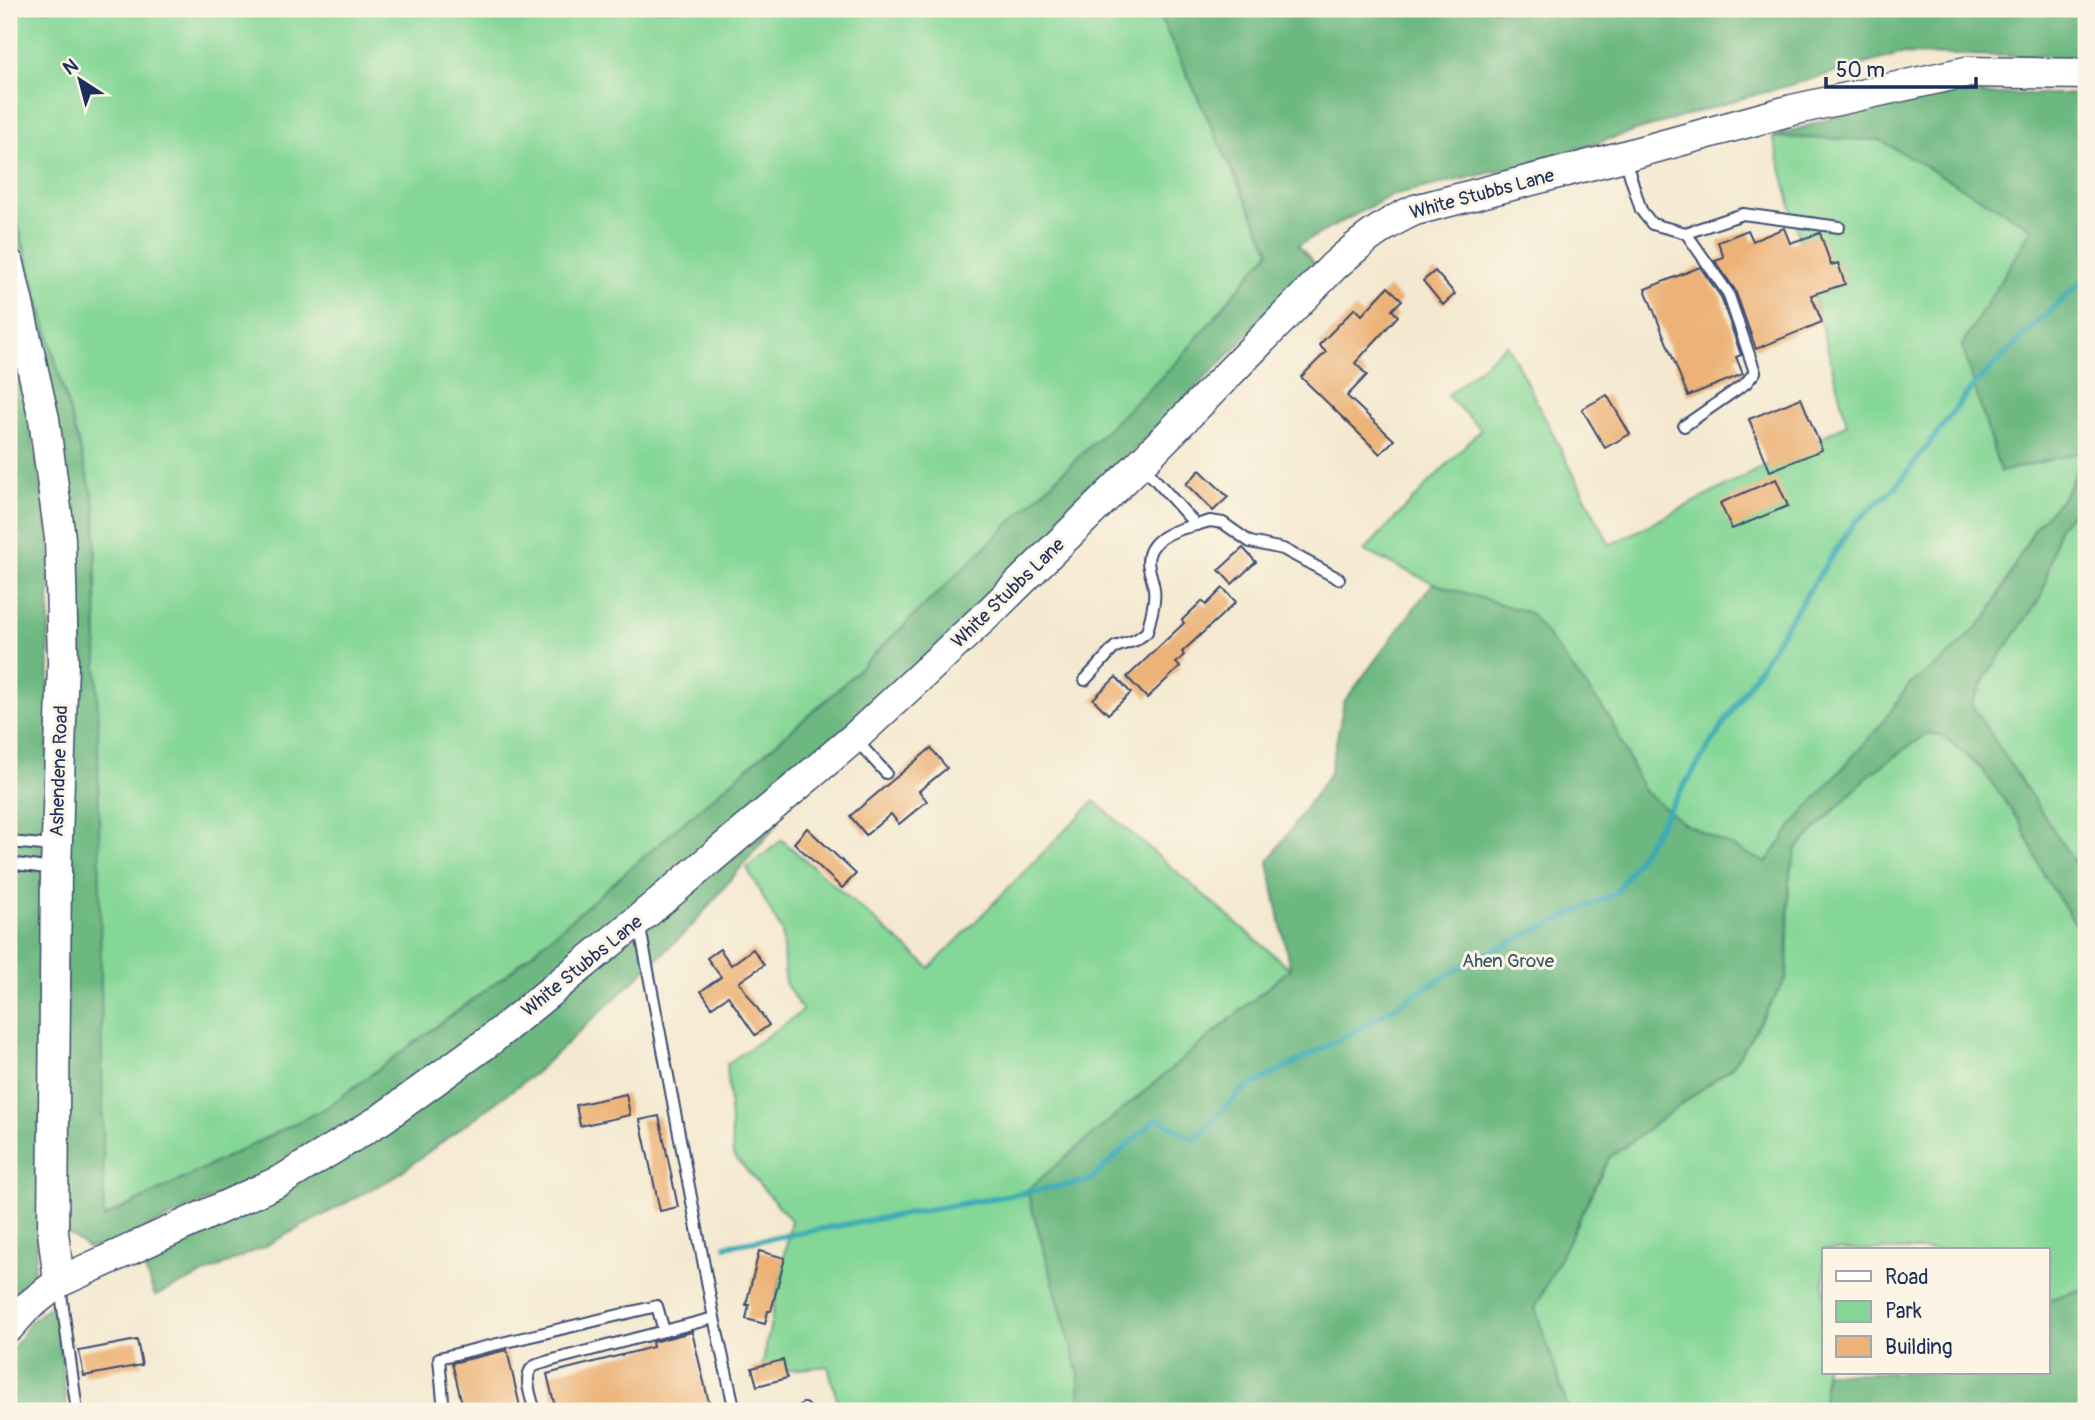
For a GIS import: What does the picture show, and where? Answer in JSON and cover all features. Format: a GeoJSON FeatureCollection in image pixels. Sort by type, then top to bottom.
{"type":"FeatureCollection","features":[{"type":"Feature","properties":{"kind":"street","name":"White Stubbs Lane"},"geometry":{"type":"LineString","coordinates":[[9,1327],[26,1308],[59,1282],[282,1180],[380,1120],[488,1042],[854,738],[993,609],[1334,266],[1364,239],[1390,221],[1415,210],[1792,110],[1966,72],[2086,74]]}},
{"type":"Feature","properties":{"kind":"street","name":"Ashendene Road"},"geometry":{"type":"LineString","coordinates":[[9,264],[44,419],[60,538],[63,663],[56,858],[53,1232],[59,1282]]}},
{"type":"Feature","properties":{"kind":"lane"},"geometry":{"type":"LineString","coordinates":[[1624,156],[1641,210],[1652,224],[1686,233],[1743,214],[1839,227]]}},
{"type":"Feature","properties":{"kind":"lane"},"geometry":{"type":"LineString","coordinates":[[1684,426],[1746,383],[1755,372],[1728,293],[1686,233]]}},
{"type":"Feature","properties":{"kind":"lane"},"geometry":{"type":"LineString","coordinates":[[1141,463],[1196,525]]}},
{"type":"Feature","properties":{"kind":"lane"},"geometry":{"type":"LineString","coordinates":[[1085,680],[1115,647],[1136,640],[1147,632],[1155,592],[1149,556],[1156,542],[1178,529],[1210,521],[1223,523],[1250,542],[1283,549],[1339,579]]}},
{"type":"Feature","properties":{"kind":"lane"},"geometry":{"type":"LineString","coordinates":[[854,738],[886,774]]}},
{"type":"Feature","properties":{"kind":"lane"},"geometry":{"type":"LineString","coordinates":[[9,842],[56,858]]}},
{"type":"Feature","properties":{"kind":"lane"},"geometry":{"type":"LineString","coordinates":[[9,863],[56,858]]}},
{"type":"Feature","properties":{"kind":"lane"},"geometry":{"type":"LineString","coordinates":[[638,920],[714,1318],[735,1411]]}},
{"type":"Feature","properties":{"kind":"lane"},"geometry":{"type":"LineString","coordinates":[[59,1282],[77,1411]]}},
{"type":"Feature","properties":{"kind":"lane"},"geometry":{"type":"LineString","coordinates":[[444,1411],[439,1358],[657,1306],[664,1331]]}},
{"type":"Feature","properties":{"kind":"lane"},"geometry":{"type":"LineString","coordinates":[[535,1411],[528,1381],[533,1367],[714,1318]]}},
{"type":"Feature","properties":{"kind":"green space"},"geometry":{"type":"Polygon","coordinates":[[[9,9],[1165,9],[1162,21],[1270,251],[1178,361],[831,696],[510,972],[326,1108],[103,1218],[95,504],[9,193],[9,9]]]}},
{"type":"Feature","properties":{"kind":"green space"},"geometry":{"type":"Polygon","coordinates":[[[1164,9],[2086,9],[2086,57],[1900,54],[1737,100],[1528,164],[1392,195],[1298,245],[1317,266],[921,663],[487,1034],[304,1157],[109,1245],[88,1248],[69,1234],[62,1223],[69,590],[17,265],[9,242],[9,193],[95,504],[104,1218],[326,1108],[510,972],[831,696],[1178,361],[1270,251],[1162,21],[1164,9]]]}},
{"type":"Feature","properties":{"kind":"green space"},"geometry":{"type":"Polygon","coordinates":[[[1950,94],[2086,94],[2086,451],[2000,472],[1962,345],[2032,228],[1880,140],[1773,137],[1847,113],[1950,94]]]}},
{"type":"Feature","properties":{"kind":"green space"},"geometry":{"type":"Polygon","coordinates":[[[1773,137],[1880,140],[2032,228],[2000,472],[2086,451],[2086,454],[2062,499],[2036,526],[1988,616],[1942,662],[1909,685],[1880,726],[1794,823],[1766,863],[1683,823],[1643,790],[1610,718],[1433,583],[1364,551],[1481,429],[1447,396],[1507,344],[1610,545],[1847,424],[1773,137]]]}},
{"type":"Feature","properties":{"kind":"green space"},"geometry":{"type":"Polygon","coordinates":[[[9,292],[50,545],[43,1209],[33,1274],[9,1314],[9,292]]]}},
{"type":"Feature","properties":{"kind":"green space","name":"Ahen Grove"},"geometry":{"type":"Polygon","coordinates":[[[2086,454],[2086,502],[2059,526],[2042,595],[1985,678],[1971,704],[2086,880],[2086,940],[2045,877],[2022,826],[1982,769],[1942,735],[1927,733],[1869,775],[1796,849],[1789,881],[1787,977],[1733,1066],[1609,1158],[1535,1308],[1569,1411],[1079,1411],[1079,1374],[1027,1190],[1290,969],[1268,862],[1330,773],[1344,702],[1433,583],[1530,613],[1610,718],[1643,790],[1683,823],[1766,863],[1794,823],[1880,726],[1909,685],[1942,662],[1988,616],[2036,526],[2062,499],[2086,454]]]}},
{"type":"Feature","properties":{"kind":"green space"},"geometry":{"type":"Polygon","coordinates":[[[2086,502],[2086,880],[1971,704],[1985,678],[2042,595],[2059,526],[2086,502]]]}},
{"type":"Feature","properties":{"kind":"green space"},"geometry":{"type":"Polygon","coordinates":[[[1927,733],[1942,735],[1982,768],[2022,825],[2045,877],[2086,940],[2086,1288],[2050,1299],[2050,1248],[1822,1248],[1822,1374],[1825,1374],[1823,1411],[1569,1411],[1535,1308],[1609,1158],[1733,1066],[1787,977],[1789,881],[1796,849],[1869,775],[1927,733]]]}},
{"type":"Feature","properties":{"kind":"green space"},"geometry":{"type":"Polygon","coordinates":[[[1094,801],[1290,969],[1027,1190],[1079,1374],[1079,1411],[840,1411],[828,1366],[761,1373],[791,1220],[733,1155],[727,1064],[803,1011],[785,983],[782,932],[747,868],[782,840],[930,968],[1094,801]]]}},
{"type":"Feature","properties":{"kind":"green space"},"geometry":{"type":"Polygon","coordinates":[[[778,823],[691,927],[534,1074],[393,1178],[263,1247],[155,1296],[141,1260],[275,1196],[711,876],[778,823]]]}},
{"type":"Feature","properties":{"kind":"green space"},"geometry":{"type":"Polygon","coordinates":[[[2086,1288],[2086,1411],[1823,1411],[1825,1374],[2050,1374],[2050,1299],[2086,1288]]]}},
{"type":"Feature","properties":{"kind":"green space"},"geometry":{"type":"Polygon","coordinates":[[[55,1302],[67,1411],[9,1411],[9,1355],[31,1321],[55,1302]]]}},
{"type":"Feature","properties":{"kind":"building"},"geometry":{"type":"Polygon","coordinates":[[[1784,228],[1790,243],[1820,233],[1831,265],[1838,263],[1845,284],[1811,295],[1822,322],[1756,349],[1735,290],[1715,261],[1724,258],[1718,242],[1748,230],[1753,241],[1784,228]]]}},
{"type":"Feature","properties":{"kind":"building"},"geometry":{"type":"Polygon","coordinates":[[[1700,267],[1721,297],[1741,355],[1736,357],[1743,374],[1688,396],[1645,289],[1700,267]]]}},
{"type":"Feature","properties":{"kind":"building"},"geometry":{"type":"Polygon","coordinates":[[[1435,271],[1455,294],[1443,305],[1423,281],[1435,271]]]}},
{"type":"Feature","properties":{"kind":"building"},"geometry":{"type":"Polygon","coordinates":[[[1388,287],[1402,300],[1392,310],[1398,316],[1355,363],[1367,375],[1347,396],[1394,440],[1380,454],[1301,377],[1326,352],[1319,345],[1355,308],[1362,315],[1388,287]]]}},
{"type":"Feature","properties":{"kind":"building"},"geometry":{"type":"Polygon","coordinates":[[[1607,395],[1630,434],[1605,448],[1582,409],[1607,395]]]}},
{"type":"Feature","properties":{"kind":"building"},"geometry":{"type":"Polygon","coordinates":[[[1801,398],[1822,450],[1770,471],[1749,419],[1801,398]]]}},
{"type":"Feature","properties":{"kind":"building"},"geometry":{"type":"Polygon","coordinates":[[[1200,470],[1228,497],[1213,511],[1186,484],[1200,470]]]}},
{"type":"Feature","properties":{"kind":"building"},"geometry":{"type":"Polygon","coordinates":[[[1776,479],[1788,506],[1732,529],[1720,503],[1776,479]]]}},
{"type":"Feature","properties":{"kind":"building"},"geometry":{"type":"Polygon","coordinates":[[[1243,548],[1256,562],[1232,584],[1219,570],[1243,548]]]}},
{"type":"Feature","properties":{"kind":"building"},"geometry":{"type":"Polygon","coordinates":[[[1223,588],[1236,602],[1182,652],[1184,655],[1176,663],[1180,667],[1147,698],[1127,677],[1184,623],[1182,620],[1202,601],[1206,605],[1223,588]]]}},
{"type":"Feature","properties":{"kind":"building"},"geometry":{"type":"Polygon","coordinates":[[[1116,677],[1131,693],[1108,714],[1093,699],[1116,677]]]}},
{"type":"Feature","properties":{"kind":"building"},"geometry":{"type":"Polygon","coordinates":[[[931,748],[947,768],[919,791],[927,801],[899,824],[891,814],[866,835],[850,816],[931,748]]]}},
{"type":"Feature","properties":{"kind":"building"},"geometry":{"type":"Polygon","coordinates":[[[807,828],[856,874],[842,888],[794,843],[807,828]]]}},
{"type":"Feature","properties":{"kind":"building"},"geometry":{"type":"Polygon","coordinates":[[[720,949],[731,965],[753,949],[764,965],[739,982],[769,1025],[755,1035],[728,996],[712,1007],[701,991],[721,977],[707,958],[720,949]]]}},
{"type":"Feature","properties":{"kind":"building"},"geometry":{"type":"Polygon","coordinates":[[[626,1094],[630,1115],[580,1126],[576,1105],[626,1094]]]}},
{"type":"Feature","properties":{"kind":"building"},"geometry":{"type":"Polygon","coordinates":[[[659,1116],[678,1207],[660,1211],[640,1120],[659,1116]]]}},
{"type":"Feature","properties":{"kind":"building"},"geometry":{"type":"Polygon","coordinates":[[[759,1251],[785,1258],[765,1324],[746,1319],[749,1305],[746,1305],[759,1251]]]}},
{"type":"Feature","properties":{"kind":"building"},"geometry":{"type":"Polygon","coordinates":[[[692,1332],[711,1411],[556,1411],[547,1374],[653,1347],[652,1342],[692,1332]]]}},
{"type":"Feature","properties":{"kind":"building"},"geometry":{"type":"Polygon","coordinates":[[[137,1340],[142,1365],[84,1376],[79,1351],[137,1340]]]}},
{"type":"Feature","properties":{"kind":"building"},"geometry":{"type":"Polygon","coordinates":[[[507,1350],[521,1411],[464,1411],[452,1363],[507,1350]]]}},
{"type":"Feature","properties":{"kind":"building"},"geometry":{"type":"Polygon","coordinates":[[[783,1360],[787,1378],[757,1386],[752,1368],[783,1360]]]}},
{"type":"Feature","properties":{"kind":"waterway"},"geometry":{"type":"LineString","coordinates":[[726,1246],[1089,1181],[1157,1118],[1195,1140],[1242,1090],[1348,1035],[1467,963],[1616,893],[1854,523],[1895,488],[1970,390],[2026,333],[2086,278]]}}]}
